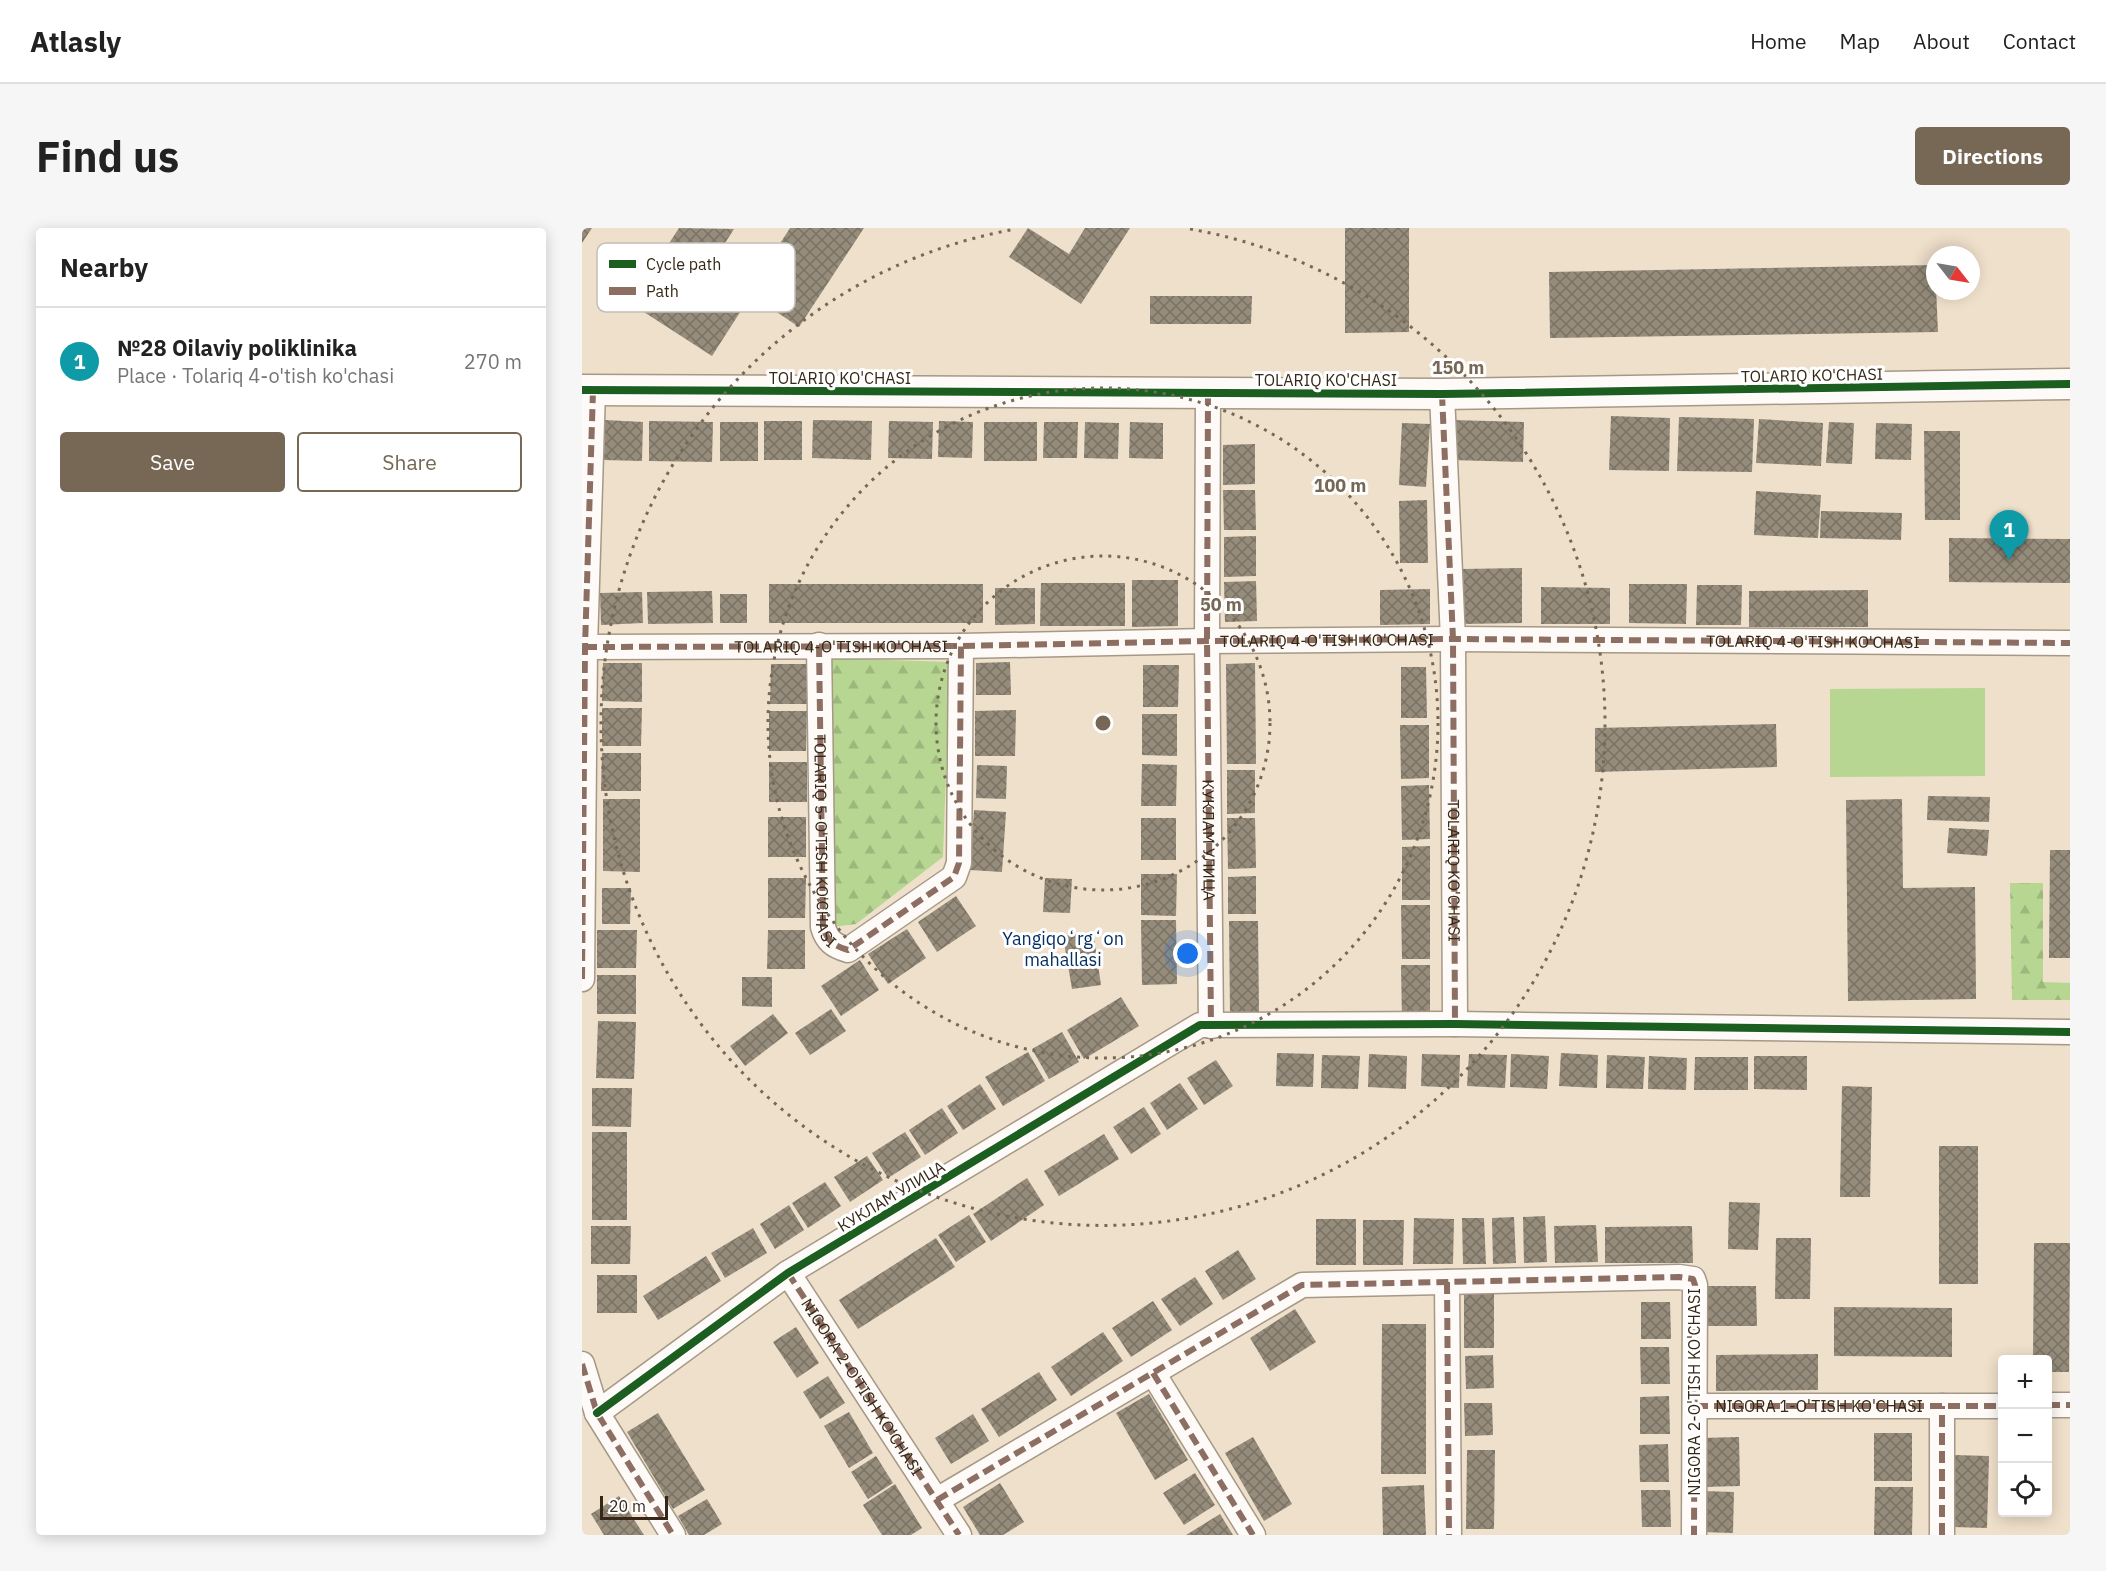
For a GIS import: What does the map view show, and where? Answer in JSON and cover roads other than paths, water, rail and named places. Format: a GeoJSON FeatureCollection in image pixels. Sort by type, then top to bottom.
{"type":"FeatureCollection","features":[{"type":"Feature","properties":{"kind":"street","name":"TOLARIQ KO'CHASI"},"geometry":{"type":"LineString","coordinates":[[588,390],[1442,394],[2070,384]]}},
{"type":"Feature","properties":{"kind":"street"},"geometry":{"type":"LineString","coordinates":[[582,979],[588,390]]}},
{"type":"Feature","properties":{"kind":"street","name":"КУКЛАМ УЛИЦА"},"geometry":{"type":"LineString","coordinates":[[597,1413],[788,1273],[1200,1026],[1211,1026],[1207,641],[1208,393]]}},
{"type":"Feature","properties":{"kind":"street","name":"TOLARIQ KO'CHASI"},"geometry":{"type":"LineString","coordinates":[[1442,394],[1453,639],[1455,1024]]}},
{"type":"Feature","properties":{"kind":"street","name":"TOLARIQ 4-O'TISH KO'CHASI"},"geometry":{"type":"LineString","coordinates":[[585,647],[961,646],[1453,639],[2070,643]]}},
{"type":"Feature","properties":{"kind":"street","name":"TOLARIQ 5-O'TISH KO'CHASI"},"geometry":{"type":"LineString","coordinates":[[819,645],[823,927],[826,938],[836,946],[848,950],[954,877],[959,863],[961,646]]}},
{"type":"Feature","properties":{"kind":"street"},"geometry":{"type":"LineString","coordinates":[[1211,1026],[1455,1024],[2070,1032]]}},
{"type":"Feature","properties":{"kind":"street","name":"NIGORA 2-O'TISH KO'CHASI"},"geometry":{"type":"LineString","coordinates":[[788,1273],[959,1535]]}},
{"type":"Feature","properties":{"kind":"street","name":"NIGORA 2-O'TISH KO'CHASI"},"geometry":{"type":"LineString","coordinates":[[937,1500],[1302,1285],[1309,1283],[1679,1277],[1693,1280],[1695,1285],[1694,1535]]}},
{"type":"Feature","properties":{"kind":"street"},"geometry":{"type":"LineString","coordinates":[[1447,1282],[1449,1535]]}},
{"type":"Feature","properties":{"kind":"street"},"geometry":{"type":"LineString","coordinates":[[582,1364],[597,1413],[673,1535]]}},
{"type":"Feature","properties":{"kind":"street"},"geometry":{"type":"LineString","coordinates":[[1153,1373],[1253,1535]]}},
{"type":"Feature","properties":{"kind":"street","name":"NIGORA 1-O'TISH KO'CHASI"},"geometry":{"type":"LineString","coordinates":[[1696,1406],[1998,1406]]}},
{"type":"Feature","properties":{"kind":"street","name":"NIGORA 1-O'TISH KO'CHASI"},"geometry":{"type":"LineString","coordinates":[[1942,1406],[1942,1535]]}},
{"type":"Feature","properties":{"kind":"street"},"geometry":{"type":"LineString","coordinates":[[2052,1406],[2070,1406]]}},
{"type":"Feature","properties":{"kind":"place","name":"№28 Oilaviy poliklinika"},"geometry":{"type":"Point","coordinates":[2009,560]}},
{"type":"Feature","properties":{"kind":"district","name":"Yangiqoʻrgʻon mahallasi"},"geometry":{"type":"Point","coordinates":[1063,949]}}]}
